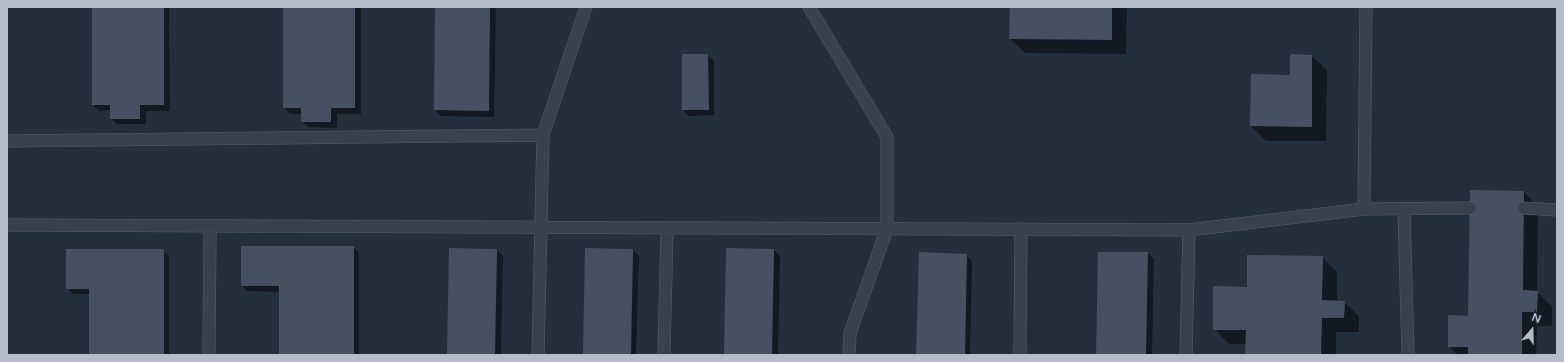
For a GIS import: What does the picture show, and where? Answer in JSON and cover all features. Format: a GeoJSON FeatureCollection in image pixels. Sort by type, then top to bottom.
{"type":"FeatureCollection","features":[{"type":"Feature","properties":{"kind":"lane"},"geometry":{"type":"LineString","coordinates":[[538,355],[542,135],[586,7]]}},
{"type":"Feature","properties":{"kind":"lane"},"geometry":{"type":"LineString","coordinates":[[809,7],[887,137],[887,229],[850,333],[849,355]]}},
{"type":"Feature","properties":{"kind":"lane"},"geometry":{"type":"LineString","coordinates":[[1364,209],[1366,7]]}},
{"type":"Feature","properties":{"kind":"lane"},"geometry":{"type":"LineString","coordinates":[[7,141],[542,135]]}},
{"type":"Feature","properties":{"kind":"lane"},"geometry":{"type":"LineString","coordinates":[[7,225],[1189,230],[1364,209],[1470,208]]}},
{"type":"Feature","properties":{"kind":"lane"},"geometry":{"type":"LineString","coordinates":[[1524,208],[1557,210]]}},
{"type":"Feature","properties":{"kind":"lane"},"geometry":{"type":"LineString","coordinates":[[1404,209],[1408,355]]}},
{"type":"Feature","properties":{"kind":"lane"},"geometry":{"type":"LineString","coordinates":[[209,355],[210,226]]}},
{"type":"Feature","properties":{"kind":"lane"},"geometry":{"type":"LineString","coordinates":[[664,355],[667,228]]}},
{"type":"Feature","properties":{"kind":"lane"},"geometry":{"type":"LineString","coordinates":[[1020,355],[1021,229]]}},
{"type":"Feature","properties":{"kind":"lane"},"geometry":{"type":"LineString","coordinates":[[1186,355],[1189,230]]}},
{"type":"Feature","properties":{"kind":"building"},"geometry":{"type":"Polygon","coordinates":[[[92,7],[164,7],[164,105],[140,105],[140,119],[110,119],[110,105],[92,105],[92,7]]]}},
{"type":"Feature","properties":{"kind":"building"},"geometry":{"type":"Polygon","coordinates":[[[283,7],[355,7],[355,108],[331,108],[331,122],[301,122],[301,108],[283,108],[283,7]]]}},
{"type":"Feature","properties":{"kind":"building"},"geometry":{"type":"Polygon","coordinates":[[[435,7],[490,7],[489,111],[434,110],[435,7]]]}},
{"type":"Feature","properties":{"kind":"building"},"geometry":{"type":"Polygon","coordinates":[[[1010,7],[1112,7],[1112,40],[1009,39],[1010,7]]]}},
{"type":"Feature","properties":{"kind":"building"},"geometry":{"type":"Polygon","coordinates":[[[682,54],[708,54],[709,110],[682,110],[682,54]]]}},
{"type":"Feature","properties":{"kind":"building"},"geometry":{"type":"Polygon","coordinates":[[[1290,54],[1312,55],[1312,127],[1250,126],[1251,74],[1290,75],[1290,54]]]}},
{"type":"Feature","properties":{"kind":"building"},"geometry":{"type":"Polygon","coordinates":[[[1470,190],[1524,191],[1523,290],[1538,291],[1537,312],[1522,312],[1522,355],[1468,355],[1468,347],[1448,347],[1448,315],[1468,316],[1470,190]]]}},
{"type":"Feature","properties":{"kind":"building"},"geometry":{"type":"Polygon","coordinates":[[[241,246],[354,246],[354,355],[279,355],[279,286],[241,286],[241,246]]]}},
{"type":"Feature","properties":{"kind":"building"},"geometry":{"type":"Polygon","coordinates":[[[449,248],[497,249],[495,355],[447,355],[449,248]]]}},
{"type":"Feature","properties":{"kind":"building"},"geometry":{"type":"Polygon","coordinates":[[[585,248],[633,249],[631,355],[583,355],[585,248]]]}},
{"type":"Feature","properties":{"kind":"building"},"geometry":{"type":"Polygon","coordinates":[[[726,248],[774,249],[772,355],[724,355],[726,248]]]}},
{"type":"Feature","properties":{"kind":"building"},"geometry":{"type":"Polygon","coordinates":[[[66,249],[164,249],[164,355],[89,355],[89,289],[66,289],[66,249]]]}},
{"type":"Feature","properties":{"kind":"building"},"geometry":{"type":"Polygon","coordinates":[[[919,252],[967,254],[965,355],[916,355],[919,252]]]}},
{"type":"Feature","properties":{"kind":"building"},"geometry":{"type":"Polygon","coordinates":[[[1098,252],[1148,252],[1146,355],[1096,355],[1098,252]]]}},
{"type":"Feature","properties":{"kind":"building"},"geometry":{"type":"Polygon","coordinates":[[[1247,255],[1323,256],[1322,300],[1345,301],[1344,318],[1322,318],[1321,355],[1245,355],[1246,330],[1213,330],[1213,286],[1247,287],[1247,255]]]}}]}
